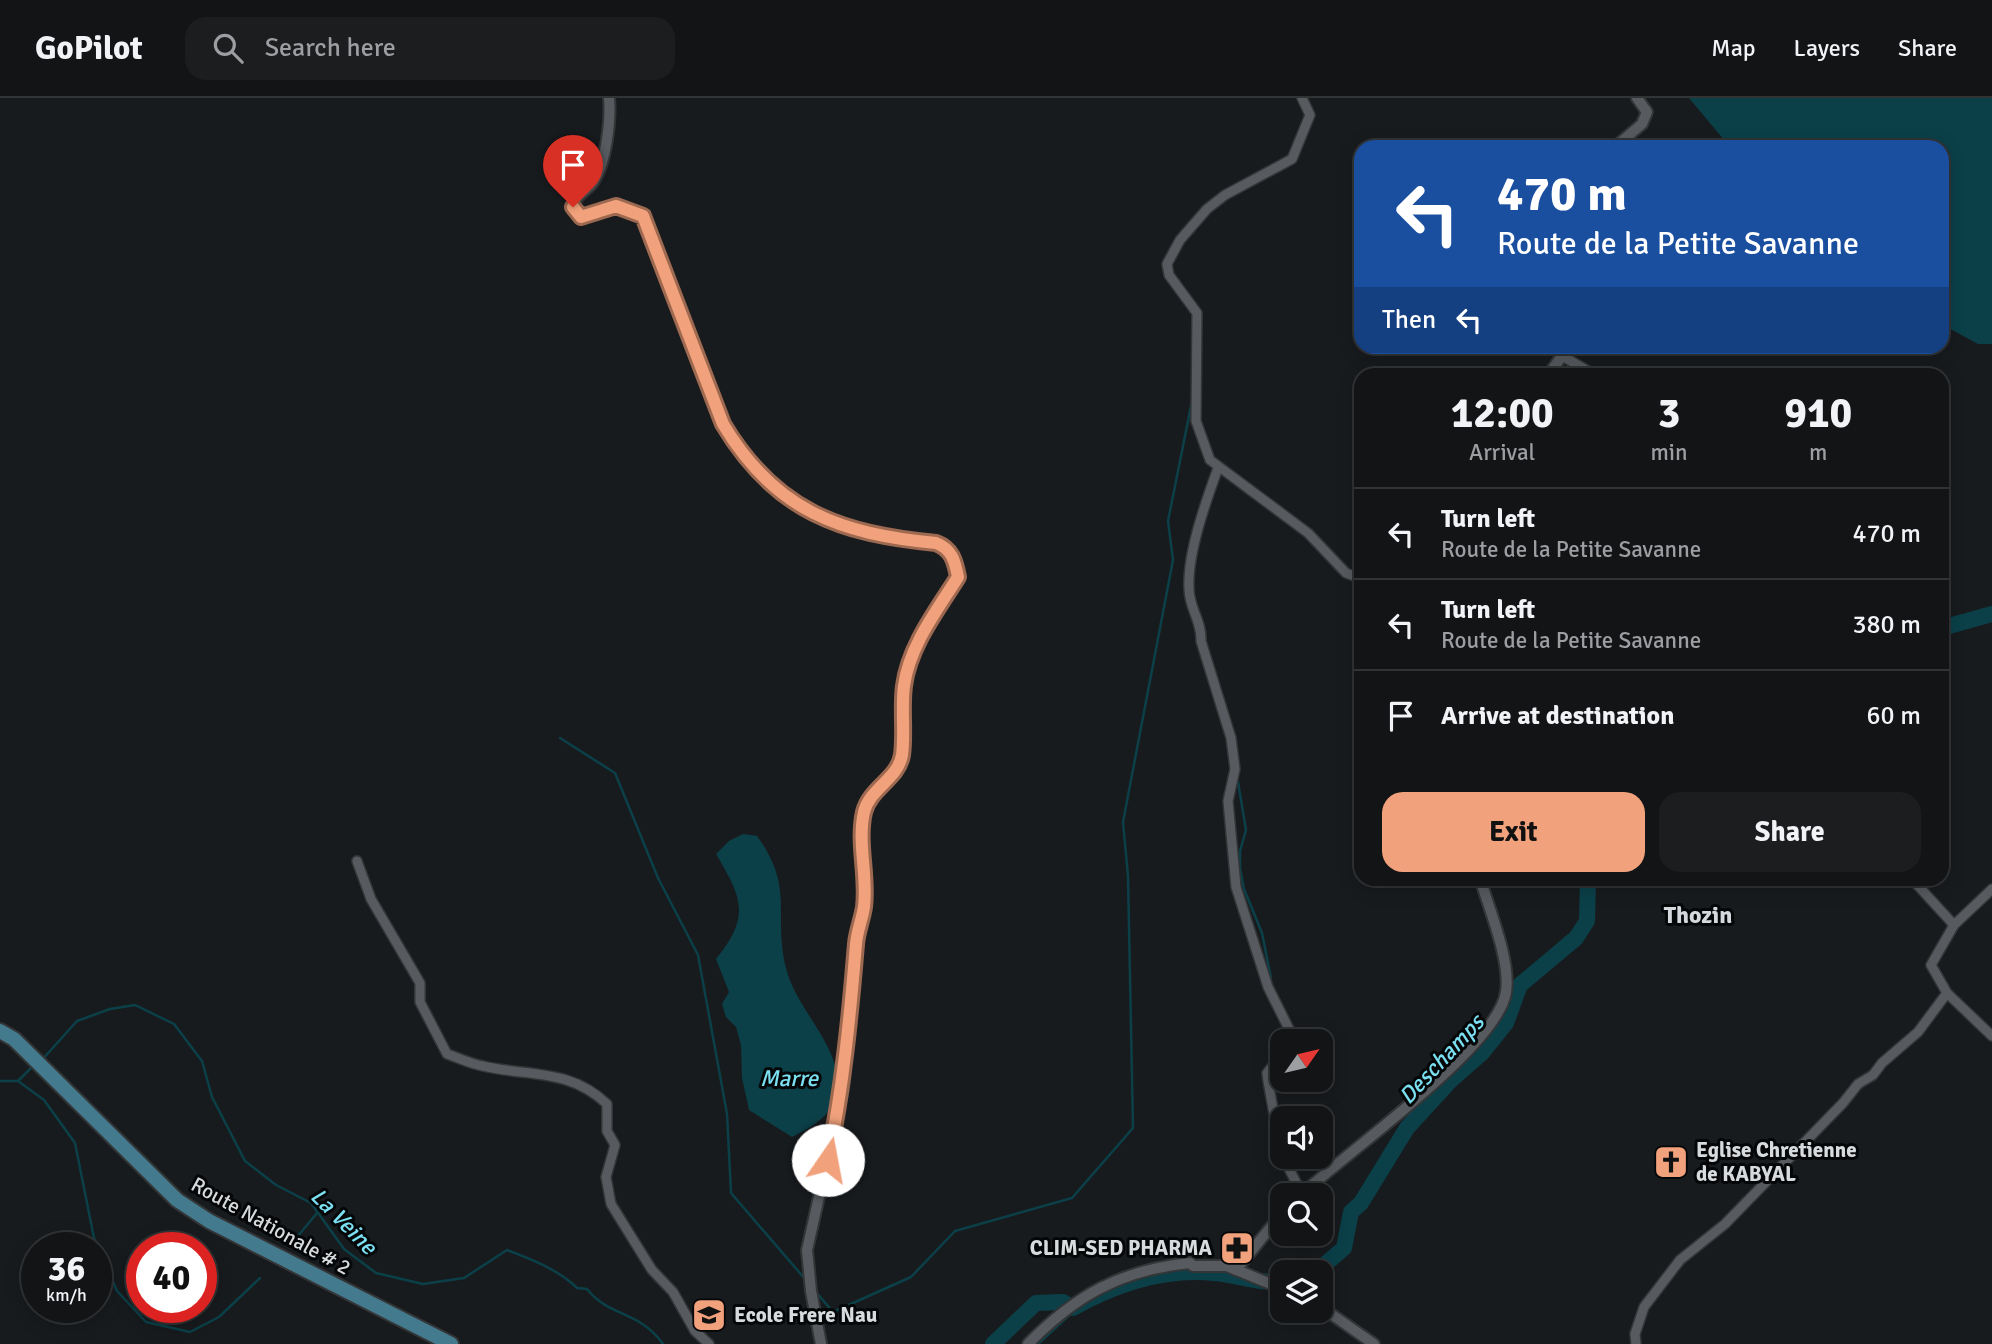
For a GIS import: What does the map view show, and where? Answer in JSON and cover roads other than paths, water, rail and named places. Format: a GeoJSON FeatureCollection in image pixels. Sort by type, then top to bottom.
{"type":"FeatureCollection","features":[{"type":"Feature","properties":{"kind":"main road","name":"Route Nationale # 2"},"geometry":{"type":"LineString","coordinates":[[0,1031],[14,1039],[177,1200],[209,1221],[451,1344]]}},
{"type":"Feature","properties":{"kind":"street"},"geometry":{"type":"LineString","coordinates":[[609,98],[601,164],[593,183],[577,196],[573,207],[581,217],[616,206],[643,216],[723,424],[742,456],[772,485],[833,524],[868,534],[945,546],[954,559],[958,577],[919,641],[904,683],[902,755],[896,771],[874,793],[864,813],[864,908],[856,940],[844,1078],[807,1250],[821,1344]]}},
{"type":"Feature","properties":{"kind":"street"},"geometry":{"type":"LineString","coordinates":[[1302,98],[1310,115],[1293,159],[1225,195],[1207,209],[1180,240],[1167,264],[1169,275],[1197,313],[1196,421],[1202,447],[1217,468],[1308,533],[1346,573],[1354,576]]}},
{"type":"Feature","properties":{"kind":"street"},"geometry":{"type":"LineString","coordinates":[[1623,140],[1642,124],[1647,112],[1637,98]]}},
{"type":"Feature","properties":{"kind":"street"},"geometry":{"type":"LineString","coordinates":[[1554,368],[1565,354]]}},
{"type":"Feature","properties":{"kind":"street"},"geometry":{"type":"LineString","coordinates":[[1570,354],[1586,368]]}},
{"type":"Feature","properties":{"kind":"street"},"geometry":{"type":"LineString","coordinates":[[1217,468],[1200,527],[1189,578],[1189,596],[1202,627],[1201,641],[1231,738],[1235,769],[1228,801],[1236,887],[1268,987],[1289,1029]]}},
{"type":"Feature","properties":{"kind":"street"},"geometry":{"type":"LineString","coordinates":[[357,861],[371,899],[420,983],[420,1002],[447,1054],[482,1066],[554,1075],[592,1089],[607,1104],[607,1131],[615,1146],[606,1177],[611,1204],[652,1270],[673,1292],[695,1331],[709,1344]]}},
{"type":"Feature","properties":{"kind":"street"},"geometry":{"type":"LineString","coordinates":[[1316,1183],[1380,1131],[1474,1045],[1499,1013],[1506,992],[1505,967],[1482,886]]}},
{"type":"Feature","properties":{"kind":"street"},"geometry":{"type":"LineString","coordinates":[[1919,886],[1954,925]]}},
{"type":"Feature","properties":{"kind":"street"},"geometry":{"type":"LineString","coordinates":[[1992,889],[1954,925],[1931,965],[1947,993],[1992,1036]]}},
{"type":"Feature","properties":{"kind":"street"},"geometry":{"type":"LineString","coordinates":[[1636,1344],[1636,1334],[1644,1307],[1680,1260],[1725,1224],[1843,1103],[1857,1083],[1873,1075],[1882,1063],[1917,1032],[1947,993]]}},
{"type":"Feature","properties":{"kind":"street"},"geometry":{"type":"LineString","coordinates":[[1270,1069],[1267,1073],[1270,1091]]}},
{"type":"Feature","properties":{"kind":"street"},"geometry":{"type":"LineString","coordinates":[[1270,1092],[1281,1153],[1295,1183]]}},
{"type":"Feature","properties":{"kind":"street"},"geometry":{"type":"LineString","coordinates":[[1236,1270],[1270,1228]]}},
{"type":"Feature","properties":{"kind":"street"},"geometry":{"type":"LineString","coordinates":[[1028,1344],[1069,1306],[1126,1274],[1190,1263],[1193,1266],[1217,1265],[1270,1284]]}},
{"type":"Feature","properties":{"kind":"street"},"geometry":{"type":"LineString","coordinates":[[1333,1315],[1374,1344]]}},
{"type":"Feature","properties":{"kind":"water"},"geometry":{"type":"Polygon","coordinates":[[[1689,98],[1992,98],[1992,344],[1978,344],[1949,328],[1949,140],[1724,140],[1689,98]]]}},
{"type":"Feature","properties":{"kind":"water","name":"Marre"},"geometry":{"type":"Polygon","coordinates":[[[743,834],[757,836],[776,871],[786,968],[799,998],[826,1043],[837,1074],[838,1090],[828,1113],[792,1137],[749,1110],[742,1078],[741,1045],[736,1027],[726,1017],[722,1004],[729,992],[716,959],[734,931],[739,907],[732,883],[716,854],[729,841],[743,834]]]}},
{"type":"Feature","properties":{"kind":"waterway"},"geometry":{"type":"LineString","coordinates":[[816,1292],[833,1312],[911,1277],[955,1231],[1072,1198],[1133,1128],[1128,876],[1123,822],[1173,560],[1168,521],[1192,401]]}},
{"type":"Feature","properties":{"kind":"waterway","name":"Deschamps"},"geometry":{"type":"LineString","coordinates":[[1949,626],[1992,614]]}},
{"type":"Feature","properties":{"kind":"waterway"},"geometry":{"type":"LineString","coordinates":[[560,738],[615,773],[658,878],[698,955],[727,1114],[731,1193],[805,1279]]}},
{"type":"Feature","properties":{"kind":"waterway"},"geometry":{"type":"LineString","coordinates":[[1238,782],[1246,830],[1240,851],[1240,868],[1244,889],[1262,933],[1271,978]]}},
{"type":"Feature","properties":{"kind":"waterway","name":"Deschamps"},"geometry":{"type":"LineString","coordinates":[[1330,1260],[1344,1248],[1351,1212],[1361,1203],[1407,1128],[1450,1081],[1482,1053],[1506,1023],[1520,985],[1576,938],[1587,921],[1588,886]]}},
{"type":"Feature","properties":{"kind":"waterway","name":"La Veine"},"geometry":{"type":"LineString","coordinates":[[41,1061],[77,1021],[110,1009],[135,1005],[174,1024],[202,1061],[212,1097],[245,1161],[276,1185],[311,1203],[344,1249],[376,1273],[423,1284],[464,1278],[507,1250],[553,1270],[577,1288],[587,1289],[605,1305],[644,1325],[663,1344]]}},
{"type":"Feature","properties":{"kind":"waterway","name":"La Veine"},"geometry":{"type":"LineString","coordinates":[[18,1081],[33,1066]]}},
{"type":"Feature","properties":{"kind":"waterway"},"geometry":{"type":"LineString","coordinates":[[0,1081],[18,1081],[44,1100],[75,1143],[94,1238],[117,1291],[146,1322],[190,1332],[219,1317],[260,1278]]}},
{"type":"Feature","properties":{"kind":"waterway"},"geometry":{"type":"LineString","coordinates":[[293,1242],[317,1213]]}},
{"type":"Feature","properties":{"kind":"waterway","name":"Deschamps"},"geometry":{"type":"LineString","coordinates":[[993,1344],[1036,1303],[1063,1302],[1073,1308],[1123,1285],[1177,1273],[1224,1274],[1270,1281]]}},
{"type":"Feature","properties":{"kind":"waterway"},"geometry":{"type":"LineString","coordinates":[[1038,1344],[1076,1309]]}},
{"type":"Feature","properties":{"kind":"place","name":"Eglise Chretienne de KABYAL"},"geometry":{"type":"Point","coordinates":[1671,1162]}},
{"type":"Feature","properties":{"kind":"place","name":"CLIM-SED PHARMA"},"geometry":{"type":"Point","coordinates":[1237,1248]}},
{"type":"Feature","properties":{"kind":"place","name":"Ecole Frere Nau"},"geometry":{"type":"Point","coordinates":[709,1315]}},
{"type":"Feature","properties":{"kind":"district","name":"Thozin"},"geometry":{"type":"Point","coordinates":[1698,915]}}]}
